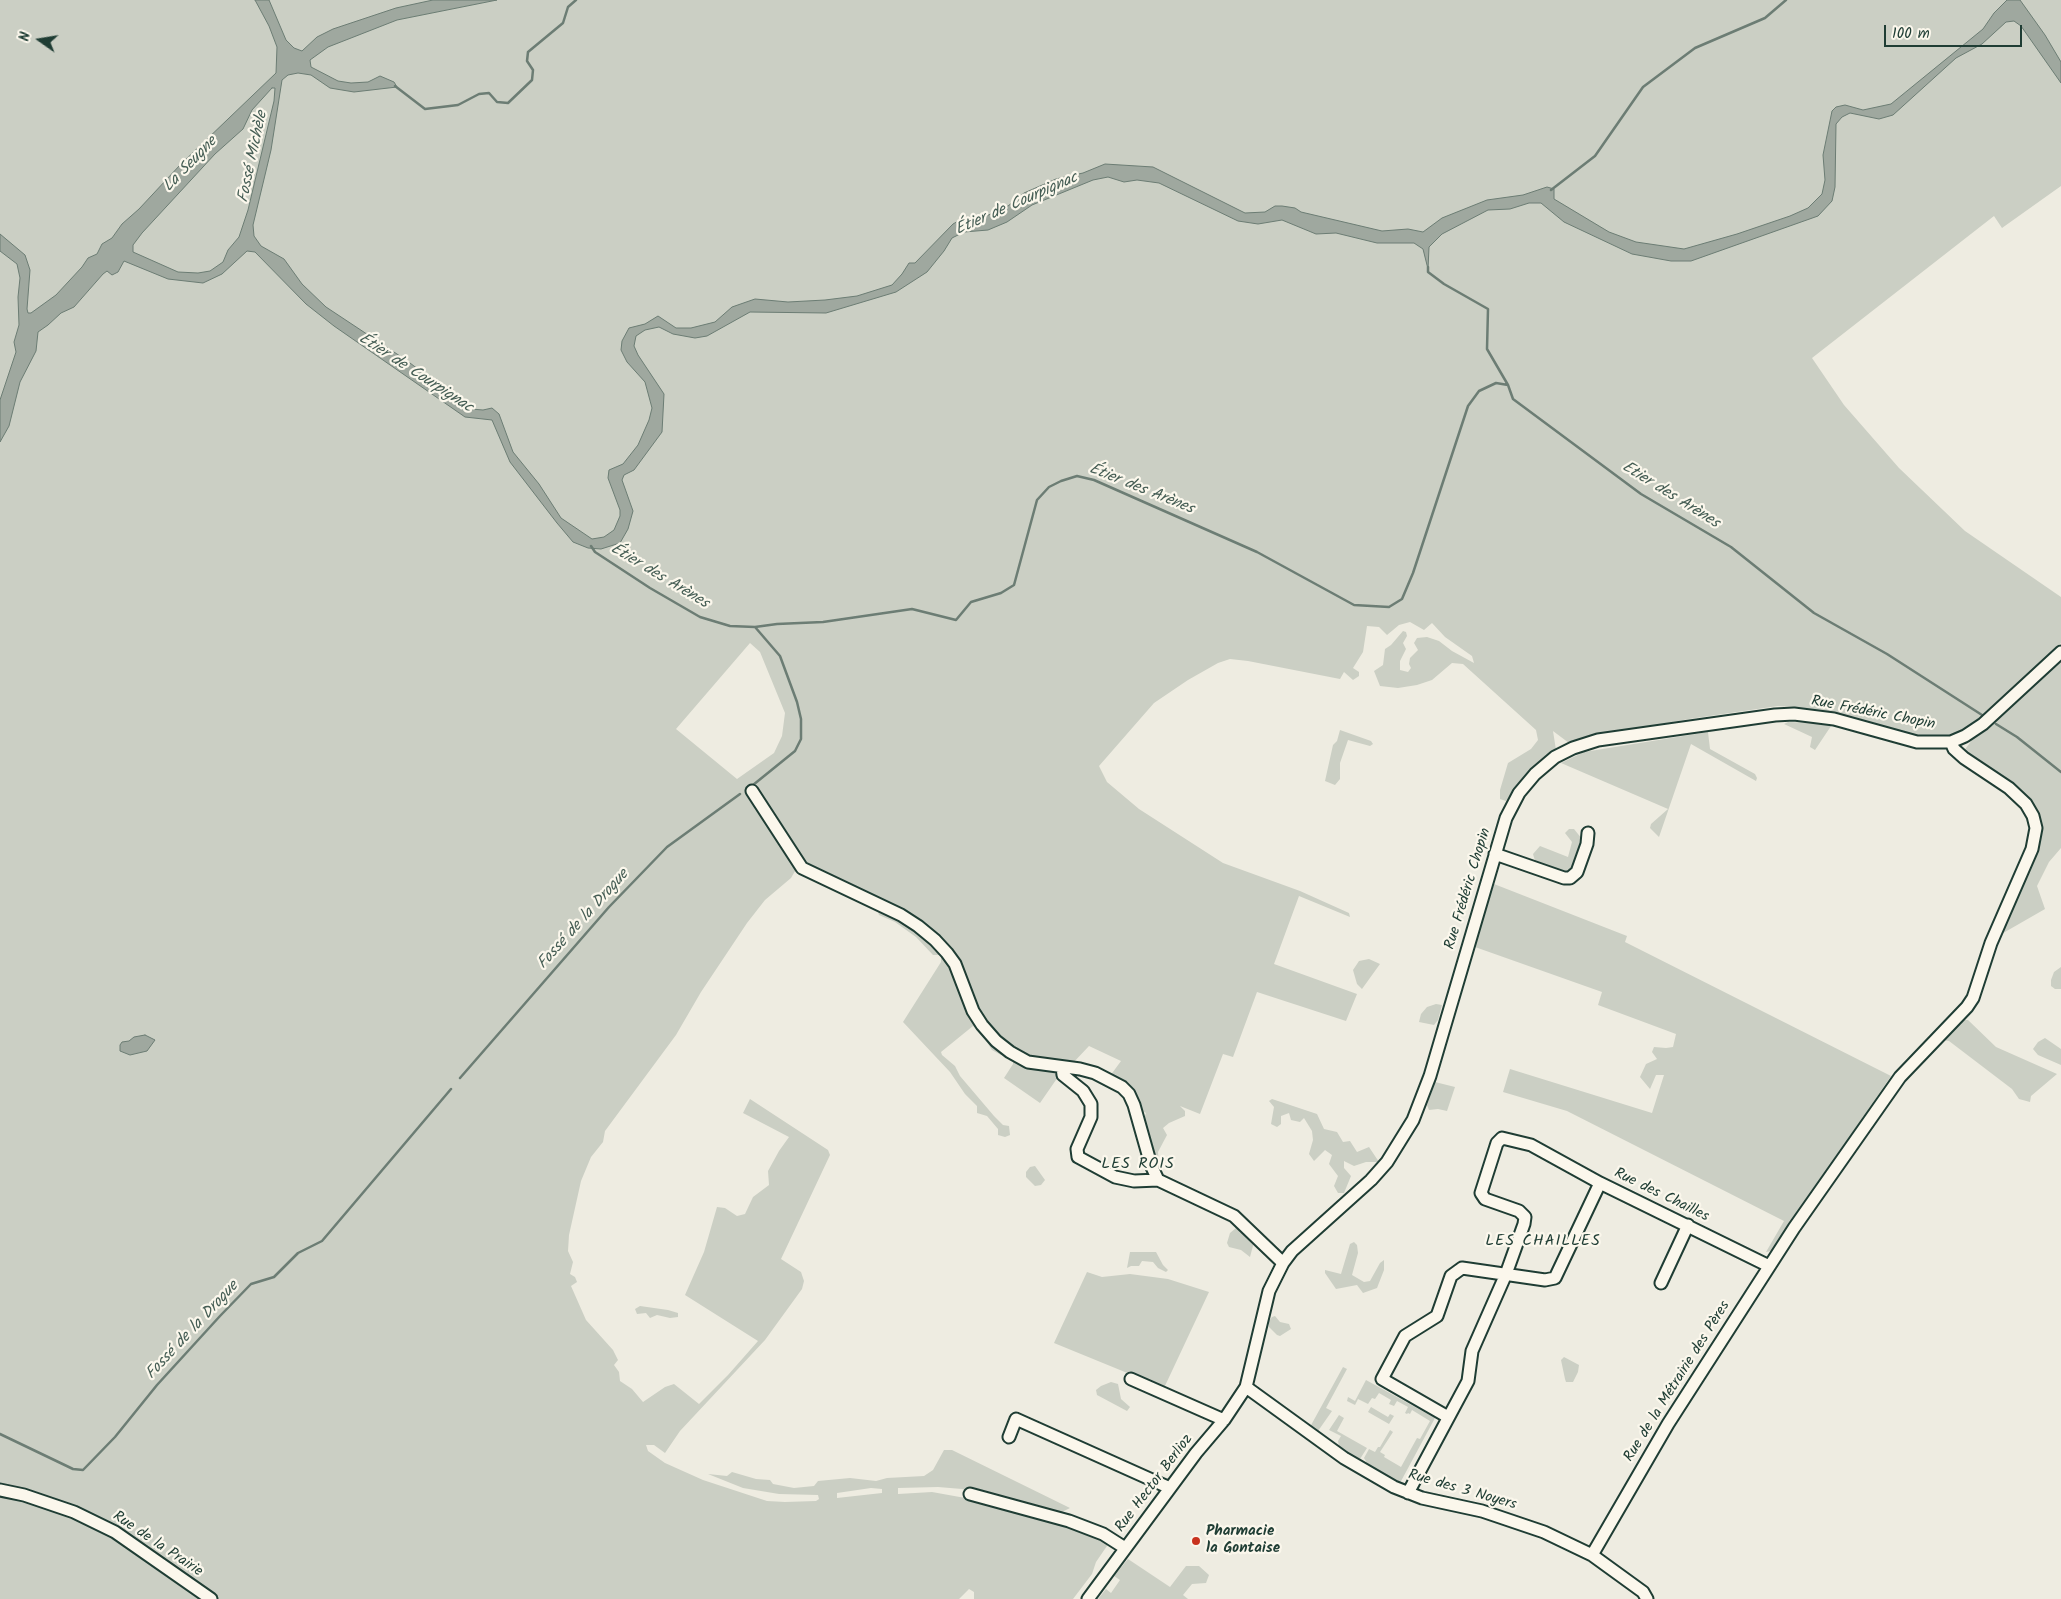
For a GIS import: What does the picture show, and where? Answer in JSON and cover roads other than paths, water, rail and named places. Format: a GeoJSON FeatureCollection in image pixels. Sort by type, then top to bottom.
{"type":"FeatureCollection","features":[{"type":"Feature","properties":{"kind":"street"},"geometry":{"type":"LineString","coordinates":[[1951,742],[1965,736],[1983,724],[2061,652]]}},
{"type":"Feature","properties":{"kind":"street","name":"Rue Frédéric Chopin"},"geometry":{"type":"LineString","coordinates":[[1246,1387],[1269,1291],[1283,1263],[1298,1245],[1371,1180],[1387,1162],[1413,1120],[1430,1076],[1506,818],[1519,793],[1534,774],[1555,757],[1573,748],[1598,740],[1775,715],[1794,714],[1834,719],[1917,742],[1951,742]]}},
{"type":"Feature","properties":{"kind":"street","name":"Rue de la Métrairie des Pères"},"geometry":{"type":"LineString","coordinates":[[1592,1554],[1668,1424],[1794,1228],[1900,1077],[1967,1007],[1973,998],[1990,943],[2032,849],[2036,828],[2033,816],[2026,804],[2009,788],[1964,758],[1954,749],[1951,742]]}},
{"type":"Feature","properties":{"kind":"street"},"geometry":{"type":"LineString","coordinates":[[752,791],[802,868],[901,915],[918,926],[947,952],[961,976],[973,1011],[996,1041],[1010,1052],[1028,1062],[1095,1073],[1122,1087],[1129,1094],[1139,1119],[1151,1165],[1158,1180]]}},
{"type":"Feature","properties":{"kind":"street"},"geometry":{"type":"LineString","coordinates":[[1495,854],[1564,878],[1570,878],[1577,872],[1588,844],[1588,833]]}},
{"type":"Feature","properties":{"kind":"street"},"geometry":{"type":"LineString","coordinates":[[1062,1067],[1063,1075],[1083,1091],[1091,1104],[1091,1117],[1077,1149],[1078,1156],[1115,1177],[1134,1181],[1158,1180],[1234,1216],[1283,1263]]}},
{"type":"Feature","properties":{"kind":"street"},"geometry":{"type":"LineString","coordinates":[[1408,1492],[1468,1381],[1472,1351],[1506,1274],[1524,1224],[1525,1216],[1519,1211],[1485,1200],[1481,1193],[1497,1143],[1502,1138],[1531,1145],[1600,1183]]}},
{"type":"Feature","properties":{"kind":"street","name":"Rue des Chailles"},"geometry":{"type":"LineString","coordinates":[[1506,1274],[1545,1280],[1555,1278],[1600,1183],[1769,1266]]}},
{"type":"Feature","properties":{"kind":"street"},"geometry":{"type":"LineString","coordinates":[[1661,1283],[1688,1225]]}},
{"type":"Feature","properties":{"kind":"street"},"geometry":{"type":"LineString","coordinates":[[1448,1417],[1382,1379],[1405,1336],[1437,1316],[1451,1276],[1456,1271],[1462,1268],[1470,1268],[1506,1274]]}},
{"type":"Feature","properties":{"kind":"street"},"geometry":{"type":"LineString","coordinates":[[1131,1379],[1224,1420]]}},
{"type":"Feature","properties":{"kind":"street","name":"Rue Hector Berlioz"},"geometry":{"type":"LineString","coordinates":[[1088,1599],[1196,1453],[1224,1420],[1246,1387]]}},
{"type":"Feature","properties":{"kind":"street","name":"Rue des 3 Noyers"},"geometry":{"type":"LineString","coordinates":[[1246,1387],[1344,1458],[1394,1487],[1422,1498],[1482,1511],[1544,1532],[1592,1554],[1643,1592],[1647,1599]]}},
{"type":"Feature","properties":{"kind":"street"},"geometry":{"type":"LineString","coordinates":[[1008,1437],[1016,1419],[1170,1488]]}},
{"type":"Feature","properties":{"kind":"street","name":"Rue de la Prairie"},"geometry":{"type":"LineString","coordinates":[[0,1490],[24,1495],[74,1512],[115,1532],[211,1599]]}},
{"type":"Feature","properties":{"kind":"street"},"geometry":{"type":"LineString","coordinates":[[970,1494],[1069,1520],[1103,1534],[1125,1548]]}},
{"type":"Feature","properties":{"kind":"water"},"geometry":{"type":"Polygon","coordinates":[[[255,0],[269,0],[286,40],[294,48],[302,51],[317,37],[333,29],[396,8],[433,0],[497,0],[397,20],[328,47],[310,60],[311,67],[338,81],[351,83],[368,82],[380,76],[394,82],[397,87],[354,92],[330,88],[311,75],[298,73],[288,75],[282,80],[271,150],[253,225],[254,236],[261,246],[284,259],[302,284],[326,307],[406,360],[471,409],[483,410],[492,408],[499,414],[513,452],[539,484],[561,518],[592,539],[604,537],[614,530],[620,516],[620,510],[608,478],[609,470],[623,464],[638,445],[652,408],[645,382],[627,362],[621,350],[622,341],[629,328],[645,324],[658,316],[676,328],[691,328],[715,322],[732,307],[755,299],[788,302],[825,300],[857,296],[892,285],[909,263],[915,263],[953,224],[960,220],[970,223],[982,218],[1008,206],[1024,193],[1056,179],[1083,173],[1105,164],[1153,167],[1245,213],[1265,212],[1275,206],[1282,206],[1382,231],[1408,229],[1423,232],[1442,218],[1487,200],[1523,195],[1547,187],[1554,189],[1554,199],[1609,232],[1636,242],[1684,249],[1737,234],[1808,208],[1822,194],[1825,180],[1823,155],[1832,111],[1836,107],[1845,105],[1863,110],[1891,104],[1983,29],[1994,13],[2007,0],[2020,0],[2045,35],[2061,62],[2061,83],[2021,26],[2014,21],[2006,22],[1982,44],[1956,58],[1893,115],[1879,119],[1850,113],[1842,117],[1836,124],[1835,187],[1832,201],[1818,216],[1691,261],[1671,261],[1632,254],[1564,222],[1541,203],[1529,203],[1510,209],[1488,210],[1442,234],[1429,247],[1428,269],[1423,249],[1414,243],[1377,243],[1336,233],[1316,234],[1282,220],[1258,224],[1238,221],[1159,183],[1137,180],[1124,182],[1108,177],[1093,180],[1032,205],[1007,222],[988,230],[964,232],[952,238],[927,272],[896,292],[826,313],[750,312],[707,336],[695,338],[673,334],[659,327],[645,330],[636,336],[634,346],[638,355],[664,394],[662,432],[634,470],[624,475],[622,480],[633,511],[628,529],[620,543],[601,549],[588,548],[573,542],[510,462],[492,420],[465,417],[334,326],[306,304],[255,252],[247,251],[222,274],[203,283],[168,279],[124,261],[118,272],[112,275],[107,271],[74,307],[61,313],[38,332],[36,351],[20,382],[9,426],[0,442],[0,400],[16,352],[14,342],[19,325],[18,297],[20,278],[17,264],[0,251],[0,234],[25,255],[30,270],[27,309],[28,313],[31,313],[56,295],[88,258],[97,254],[102,244],[112,238],[122,224],[139,209],[180,165],[276,73],[277,47],[269,26],[255,0]],[[272,88],[252,110],[243,129],[215,154],[142,233],[133,245],[133,252],[178,272],[198,273],[210,271],[223,262],[228,250],[239,237],[248,210],[274,101],[275,88],[272,88]]]}},
{"type":"Feature","properties":{"kind":"water"},"geometry":{"type":"Polygon","coordinates":[[[145,1035],[155,1040],[147,1051],[130,1055],[120,1051],[122,1042],[145,1035]]]}},
{"type":"Feature","properties":{"kind":"waterway"},"geometry":{"type":"LineString","coordinates":[[395,86],[425,109],[458,105],[479,94],[489,93],[497,102],[508,103],[532,80],[533,70],[527,61],[528,52],[563,23],[568,7],[576,0]]}},
{"type":"Feature","properties":{"kind":"waterway"},"geometry":{"type":"LineString","coordinates":[[1551,190],[1595,156],[1643,87],[1695,48],[1765,18],[1786,0]]}},
{"type":"Feature","properties":{"kind":"waterway","name":"Etier des Arènes"},"geometry":{"type":"LineString","coordinates":[[1428,267],[1428,272],[1444,284],[1488,309],[1487,349],[1508,385],[1513,399],[1641,494],[1731,547],[1814,613],[1887,654],[1982,715]]}},
{"type":"Feature","properties":{"kind":"waterway","name":"Étier des Arènes"},"geometry":{"type":"LineString","coordinates":[[591,546],[595,552],[650,588],[700,617],[730,626],[755,627],[823,622],[912,609],[956,620],[971,602],[1001,593],[1014,585],[1037,500],[1049,487],[1077,476],[1094,480],[1257,552],[1354,605],[1389,607],[1402,599],[1413,573],[1468,406],[1479,391],[1496,383],[1508,385]]}},
{"type":"Feature","properties":{"kind":"waterway","name":"Fossé de la Drogue"},"geometry":{"type":"LineString","coordinates":[[753,785],[795,751],[801,739],[801,719],[797,702],[780,656],[755,627]]}},
{"type":"Feature","properties":{"kind":"waterway","name":"Étier des Arènes"},"geometry":{"type":"LineString","coordinates":[[1996,724],[2017,737],[2061,772]]}},
{"type":"Feature","properties":{"kind":"waterway","name":"Fossé de la Drogue"},"geometry":{"type":"LineString","coordinates":[[460,1078],[609,907],[667,847],[740,794]]}},
{"type":"Feature","properties":{"kind":"waterway","name":"Fossé de la Drogue"},"geometry":{"type":"LineString","coordinates":[[0,1434],[73,1469],[83,1470],[115,1437],[157,1385],[251,1284],[274,1277],[298,1253],[322,1241],[451,1089]]}},
{"type":"Feature","properties":{"kind":"place","name":"Pharmacie la Gontaise"},"geometry":{"type":"Point","coordinates":[1196,1541]}},
{"type":"Feature","properties":{"kind":"district","name":"LES ROIS"},"geometry":{"type":"Point","coordinates":[1138,1165]}},
{"type":"Feature","properties":{"kind":"district","name":"LES CHAILLES"},"geometry":{"type":"Point","coordinates":[1543,1242]}},
{"type":"Feature","properties":{"kind":"water label","name":"Fossé Michèle"},"geometry":{"type":"Point","coordinates":[254,157]}},
{"type":"Feature","properties":{"kind":"water label","name":"La Seugne"},"geometry":{"type":"Point","coordinates":[191,165]}},
{"type":"Feature","properties":{"kind":"water label","name":"Étier de Courpignac"},"geometry":{"type":"Point","coordinates":[1017,205]}},
{"type":"Feature","properties":{"kind":"water label","name":"Étier de Courpignac"},"geometry":{"type":"Point","coordinates":[415,374]}}]}
